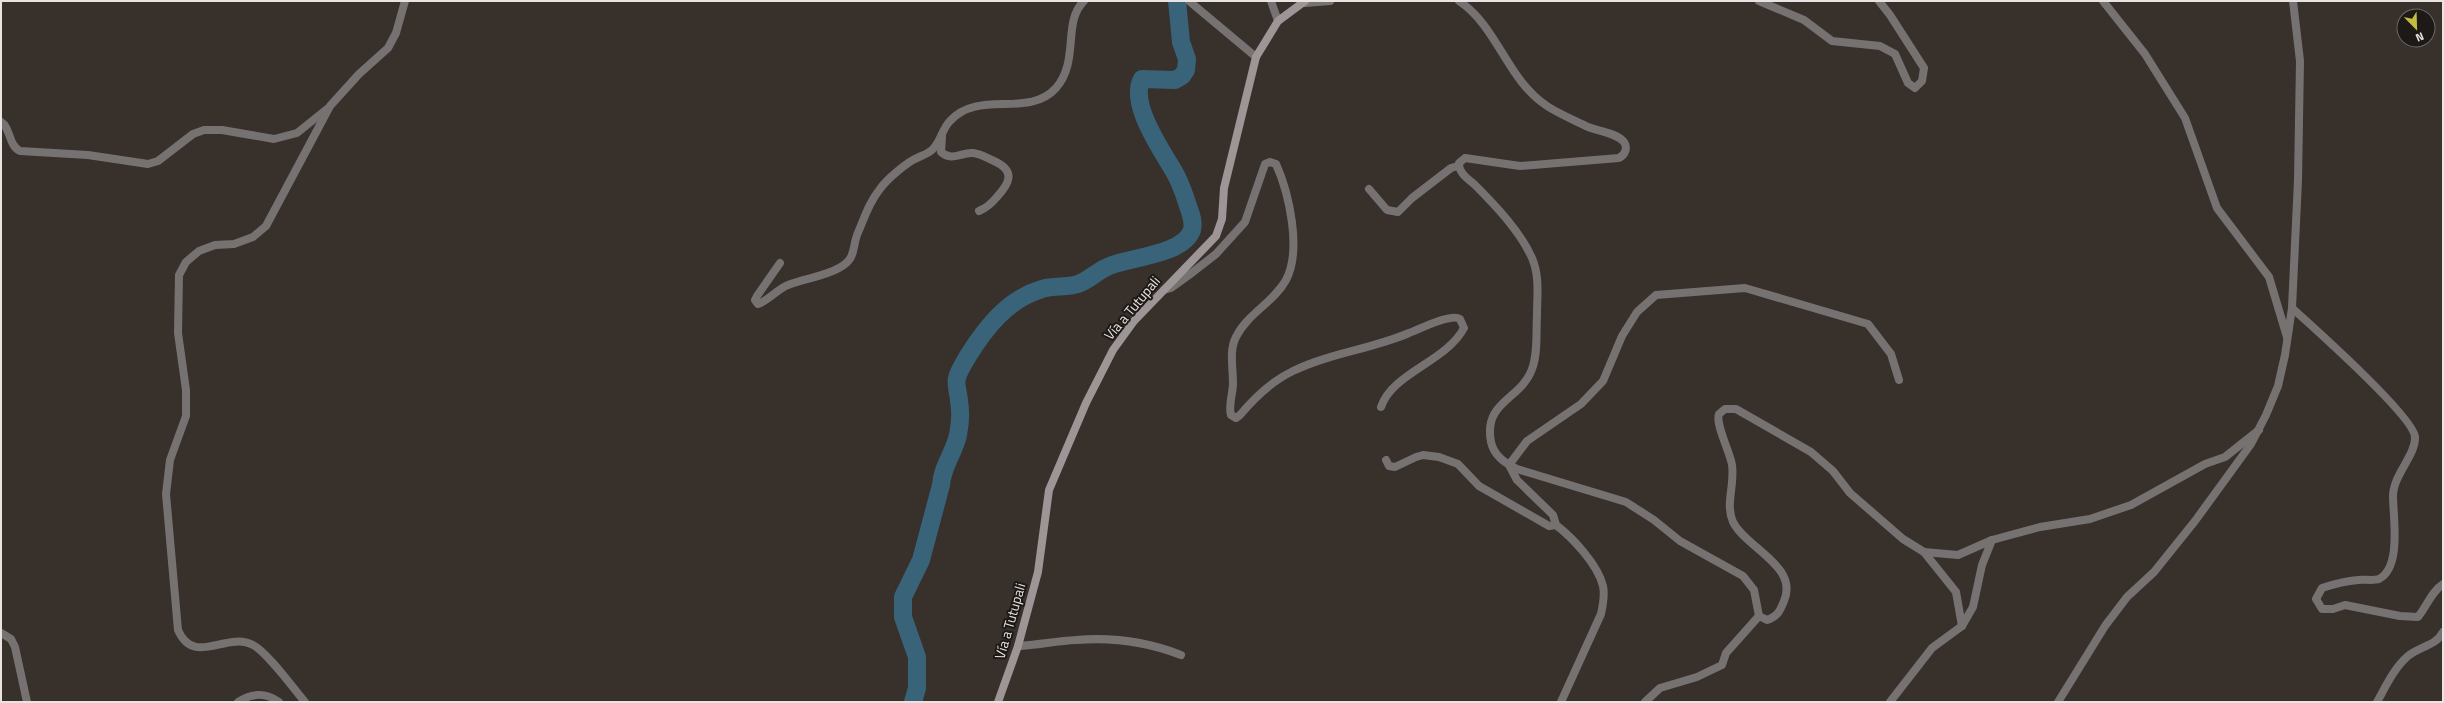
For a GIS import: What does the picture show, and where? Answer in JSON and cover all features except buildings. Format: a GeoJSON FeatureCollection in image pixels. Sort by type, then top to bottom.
{"type":"FeatureCollection","features":[{"type":"Feature","properties":{"kind":"street"},"geometry":{"type":"LineString","coordinates":[[1,122],[6,127],[13,146],[20,151],[88,155],[148,164],[158,161],[193,134],[204,130],[222,130],[274,139],[287,136],[297,133],[330,106],[359,74],[388,48],[396,33],[405,1]]}},
{"type":"Feature","properties":{"kind":"street"},"geometry":{"type":"LineString","coordinates":[[780,263],[757,296],[755,300],[758,304],[782,287],[813,279],[839,268],[848,261],[854,251],[856,237],[866,213],[880,187],[905,166],[932,150],[949,121],[973,107],[991,103],[1010,104],[1039,101],[1055,88],[1069,64],[1074,14],[1084,1]]}},
{"type":"Feature","properties":{"kind":"street"},"geometry":{"type":"LineString","coordinates":[[1189,1],[1256,57]]}},
{"type":"Feature","properties":{"kind":"street"},"geometry":{"type":"LineString","coordinates":[[1271,1],[1278,21]]}},
{"type":"Feature","properties":{"kind":"street"},"geometry":{"type":"LineString","coordinates":[[1305,2],[1330,1]]}},
{"type":"Feature","properties":{"kind":"street"},"geometry":{"type":"LineString","coordinates":[[1369,189],[1388,210],[1398,212],[1446,172],[1458,166],[1460,161],[1466,158],[1520,166],[1619,158],[1624,154],[1626,148],[1624,142],[1616,137],[1589,127],[1546,105],[1520,78],[1482,22],[1459,1]]}},
{"type":"Feature","properties":{"kind":"street"},"geometry":{"type":"LineString","coordinates":[[1759,1],[1804,20],[1832,41],[1880,46],[1895,54],[1908,83],[1915,88],[1922,81],[1924,68],[1890,15],[1879,1]]}},
{"type":"Feature","properties":{"kind":"street"},"geometry":{"type":"LineString","coordinates":[[2102,1],[2145,54],[2184,118],[2217,208],[2270,278],[2288,340]]}},
{"type":"Feature","properties":{"kind":"street"},"geometry":{"type":"LineString","coordinates":[[2058,702],[2104,626],[2128,597],[2154,572],[2195,521],[2259,430],[2278,386],[2288,340],[2292,308],[2298,180],[2300,61],[2294,1]]}},
{"type":"Feature","properties":{"kind":"street","name":"Vía a Tutupali"},"geometry":{"type":"LineString","coordinates":[[998,702],[1018,646],[1038,572],[1049,490],[1057,469],[1086,403],[1113,350],[1134,321],[1216,236],[1222,218],[1224,188],[1256,57],[1278,21],[1305,2]]}},
{"type":"Feature","properties":{"kind":"street"},"geometry":{"type":"LineString","coordinates":[[305,702],[252,645],[229,641],[214,646],[193,647],[185,642],[178,630],[176,617],[166,494],[170,460],[186,416],[186,390],[178,333],[179,275],[186,262],[200,251],[215,245],[234,244],[253,237],[266,226],[330,106]]}},
{"type":"Feature","properties":{"kind":"street"},"geometry":{"type":"LineString","coordinates":[[943,132],[941,152],[945,156],[952,157],[973,154],[1002,165],[1010,174],[1003,191],[989,207],[979,211]]}},
{"type":"Feature","properties":{"kind":"street"},"geometry":{"type":"LineString","coordinates":[[1163,290],[1171,288],[1216,254],[1245,222],[1265,164],[1276,164],[1289,202],[1293,258],[1286,280],[1236,338],[1232,356],[1233,392],[1229,408],[1231,416],[1236,418],[1240,415],[1273,382],[1293,371],[1321,359],[1402,336],[1452,317],[1460,319],[1464,328],[1460,336],[1441,354],[1409,376],[1384,397],[1381,407]]}},
{"type":"Feature","properties":{"kind":"street"},"geometry":{"type":"LineString","coordinates":[[1458,166],[1516,232],[1532,258],[1536,273],[1538,291],[1532,370],[1523,383],[1494,412],[1490,424],[1492,447],[1501,460],[1509,465],[1626,502],[1638,509],[1680,541],[1743,576],[1754,590],[1759,616]]}},
{"type":"Feature","properties":{"kind":"street"},"geometry":{"type":"LineString","coordinates":[[1509,465],[1527,440],[1581,404],[1603,381],[1622,336],[1633,318],[1656,295],[1745,288],[1868,324],[1891,354],[1899,380]]}},
{"type":"Feature","properties":{"kind":"street"},"geometry":{"type":"LineString","coordinates":[[2292,308],[2333,345],[2400,414],[2415,436],[2414,445],[2393,490],[2396,535],[2392,561],[2386,573],[2378,579],[2340,582],[2322,588],[2316,599],[2322,609],[2333,609],[2345,605],[2400,616],[2418,617],[2428,604],[2435,590],[2443,584]]}},
{"type":"Feature","properties":{"kind":"street"},"geometry":{"type":"LineString","coordinates":[[1759,616],[1767,620],[1775,617],[1781,612],[1788,593],[1780,571],[1774,562],[1745,539],[1730,515],[1729,506],[1733,489],[1733,468],[1730,453],[1717,422],[1719,414],[1725,409],[1736,409],[1811,452],[1833,471],[1850,493],[1903,539],[1924,552],[1956,592],[1962,626]]}},
{"type":"Feature","properties":{"kind":"street"},"geometry":{"type":"LineString","coordinates":[[1924,552],[1958,555],[1992,540],[2040,527],[2090,519],[2131,505],[2205,464],[2225,456],[2259,430]]}},
{"type":"Feature","properties":{"kind":"street"},"geometry":{"type":"LineString","coordinates":[[1386,460],[1389,466],[1395,467],[1423,455],[1438,456],[1458,464],[1479,486],[1549,526],[1556,525]]}},
{"type":"Feature","properties":{"kind":"street"},"geometry":{"type":"LineString","coordinates":[[1509,465],[1517,480],[1552,515],[1556,525],[1570,536],[1585,554],[1603,585],[1604,600],[1601,614],[1561,702]]}},
{"type":"Feature","properties":{"kind":"street"},"geometry":{"type":"LineString","coordinates":[[1890,702],[1932,648],[1962,626],[1973,607],[1982,565],[1992,540]]}},
{"type":"Feature","properties":{"kind":"street"},"geometry":{"type":"LineString","coordinates":[[1645,702],[1660,688],[1697,676],[1722,665],[1734,644],[1759,616]]}},
{"type":"Feature","properties":{"kind":"street"},"geometry":{"type":"LineString","coordinates":[[2377,702],[2397,667],[2409,655],[2439,640],[2443,632]]}},
{"type":"Feature","properties":{"kind":"street"},"geometry":{"type":"LineString","coordinates":[[1,633],[14,643],[27,702]]}},
{"type":"Feature","properties":{"kind":"street"},"geometry":{"type":"LineString","coordinates":[[1018,646],[1076,640],[1120,640],[1162,647],[1181,655]]}},
{"type":"Feature","properties":{"kind":"street"},"geometry":{"type":"LineString","coordinates":[[238,702],[256,694],[269,696],[279,702]]}},
{"type":"Feature","properties":{"kind":"waterway"},"geometry":{"type":"LineString","coordinates":[[913,702],[917,688],[917,657],[903,617],[903,597],[921,560],[942,478],[958,435],[960,405],[957,380],[963,364],[990,325],[1008,307],[1019,300],[1042,289],[1078,284],[1112,265],[1169,250],[1187,238],[1192,230],[1192,218],[1186,198],[1176,175],[1156,142],[1143,115],[1139,89],[1142,79],[1175,80],[1182,76],[1186,70],[1187,59],[1181,42],[1177,1]]}}]}
